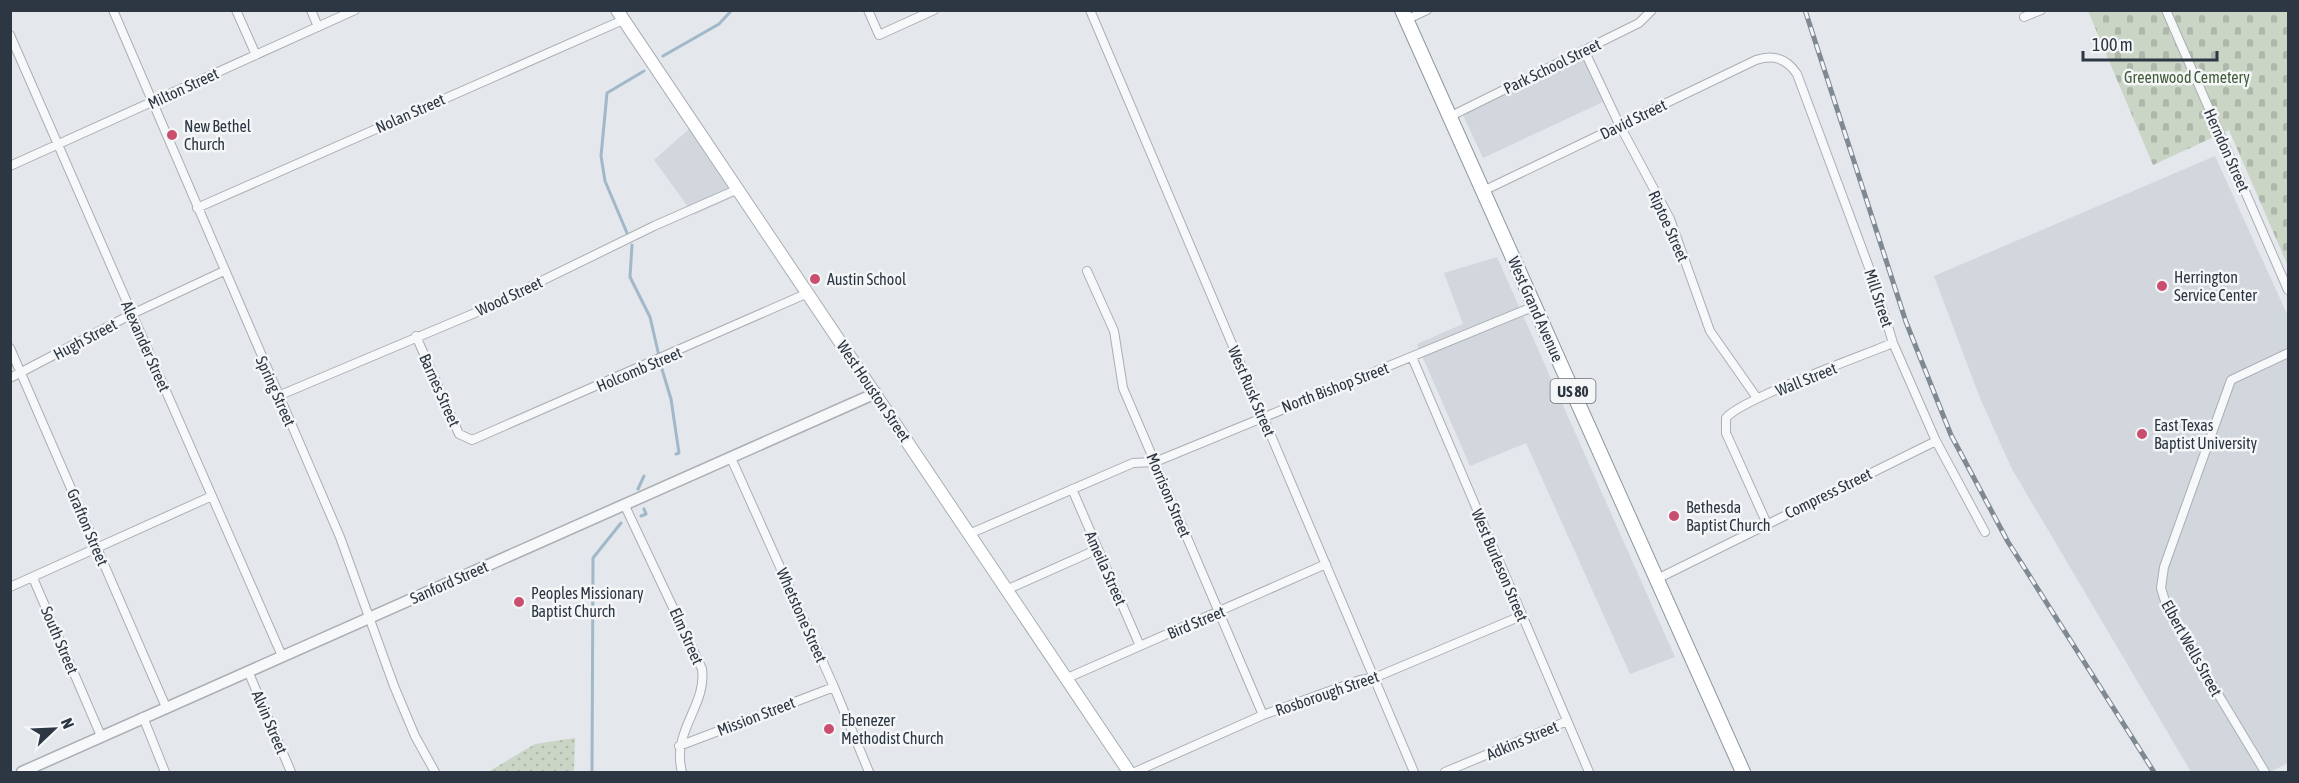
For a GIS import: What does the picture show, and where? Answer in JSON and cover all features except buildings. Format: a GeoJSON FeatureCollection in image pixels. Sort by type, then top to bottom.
{"type":"FeatureCollection","features":[{"type":"Feature","properties":{"kind":"highway","name":"West Grand Avenue"},"geometry":{"type":"LineString","coordinates":[[1404,15],[1743,772]]}},
{"type":"Feature","properties":{"kind":"main road","name":"West Houston Street"},"geometry":{"type":"LineString","coordinates":[[620,15],[1129,772]]}},
{"type":"Feature","properties":{"kind":"street","name":"Spring Street"},"geometry":{"type":"LineString","coordinates":[[113,10],[340,537],[411,726],[435,772]]}},
{"type":"Feature","properties":{"kind":"street"},"geometry":{"type":"LineString","coordinates":[[236,10],[256,55]]}},
{"type":"Feature","properties":{"kind":"street"},"geometry":{"type":"LineString","coordinates":[[311,10],[318,27]]}},
{"type":"Feature","properties":{"kind":"street","name":"Milton Street"},"geometry":{"type":"LineString","coordinates":[[10,166],[355,10]]}},
{"type":"Feature","properties":{"kind":"street"},"geometry":{"type":"LineString","coordinates":[[867,10],[879,35],[934,10]]}},
{"type":"Feature","properties":{"kind":"street","name":"West Rusk Street"},"geometry":{"type":"LineString","coordinates":[[1090,10],[1414,772]]}},
{"type":"Feature","properties":{"kind":"street"},"geometry":{"type":"LineString","coordinates":[[1404,15],[1427,10]]}},
{"type":"Feature","properties":{"kind":"street"},"geometry":{"type":"LineString","coordinates":[[2024,17],[2041,10]]}},
{"type":"Feature","properties":{"kind":"street","name":"Herndon Street"},"geometry":{"type":"LineString","coordinates":[[2166,10],[2289,290]]}},
{"type":"Feature","properties":{"kind":"street","name":"Park School Street"},"geometry":{"type":"LineString","coordinates":[[1449,117],[1639,23],[1652,11]]}},
{"type":"Feature","properties":{"kind":"street","name":"Nolan Street"},"geometry":{"type":"LineString","coordinates":[[197,208],[620,15]]}},
{"type":"Feature","properties":{"kind":"street","name":"Alexander Street"},"geometry":{"type":"LineString","coordinates":[[10,35],[282,656]]}},
{"type":"Feature","properties":{"kind":"street","name":"Riptoe Street"},"geometry":{"type":"LineString","coordinates":[[1584,50],[1620,126],[1670,219],[1710,331],[1757,399]]}},
{"type":"Feature","properties":{"kind":"street","name":"David Street"},"geometry":{"type":"LineString","coordinates":[[1483,191],[1756,60],[1775,57],[1784,60]]}},
{"type":"Feature","properties":{"kind":"street","name":"Mill Street"},"geometry":{"type":"LineString","coordinates":[[1784,60],[1792,66],[1801,84],[1870,271],[1893,343],[1936,441],[1985,532]]}},
{"type":"Feature","properties":{"kind":"street","name":"Wood Street"},"geometry":{"type":"LineString","coordinates":[[278,396],[492,305],[654,226],[738,189]]}},
{"type":"Feature","properties":{"kind":"street","name":"Morrison Street"},"geometry":{"type":"LineString","coordinates":[[1087,271],[1112,324],[1120,380],[1263,716]]}},
{"type":"Feature","properties":{"kind":"street","name":"Hugh Street"},"geometry":{"type":"LineString","coordinates":[[10,378],[132,314],[224,272]]}},
{"type":"Feature","properties":{"kind":"street","name":"Holcomb Street"},"geometry":{"type":"LineString","coordinates":[[468,440],[478,438],[808,294]]}},
{"type":"Feature","properties":{"kind":"street","name":"North Bishop Street"},"geometry":{"type":"LineString","coordinates":[[969,534],[1133,463],[1155,462],[1262,416],[1535,306]]}},
{"type":"Feature","properties":{"kind":"street","name":"Barnes Street"},"geometry":{"type":"LineString","coordinates":[[416,336],[459,434],[468,440]]}},
{"type":"Feature","properties":{"kind":"street","name":"Wall Street"},"geometry":{"type":"LineString","coordinates":[[1767,524],[1726,432],[1725,423],[1729,414],[1757,399],[1893,343]]}},
{"type":"Feature","properties":{"kind":"street","name":"Grafton Street"},"geometry":{"type":"LineString","coordinates":[[10,348],[166,707]]}},
{"type":"Feature","properties":{"kind":"street","name":"Elbert Wells Street"},"geometry":{"type":"LineString","coordinates":[[2265,772],[2168,611],[2162,593],[2162,575],[2231,380],[2289,353]]}},
{"type":"Feature","properties":{"kind":"street","name":"West Burleson Street"},"geometry":{"type":"LineString","coordinates":[[1412,357],[1589,772]]}},
{"type":"Feature","properties":{"kind":"street","name":"Sanford Street"},"geometry":{"type":"LineString","coordinates":[[30,771],[143,717],[625,506],[876,393]]}},
{"type":"Feature","properties":{"kind":"street","name":"Compress Street"},"geometry":{"type":"LineString","coordinates":[[1657,579],[1936,441]]}},
{"type":"Feature","properties":{"kind":"street","name":"Whetstone Street"},"geometry":{"type":"LineString","coordinates":[[731,458],[834,687],[869,772]]}},
{"type":"Feature","properties":{"kind":"street","name":"Ameila Street"},"geometry":{"type":"LineString","coordinates":[[1072,489],[1140,646]]}},
{"type":"Feature","properties":{"kind":"street"},"geometry":{"type":"LineString","coordinates":[[10,587],[212,496]]}},
{"type":"Feature","properties":{"kind":"street","name":"Elm Street"},"geometry":{"type":"LineString","coordinates":[[625,506],[702,669],[701,688],[679,746],[682,772]]}},
{"type":"Feature","properties":{"kind":"street"},"geometry":{"type":"LineString","coordinates":[[1006,590],[1098,549]]}},
{"type":"Feature","properties":{"kind":"street","name":"Bird Street"},"geometry":{"type":"LineString","coordinates":[[1065,679],[1326,564]]}},
{"type":"Feature","properties":{"kind":"street","name":"South Street"},"geometry":{"type":"LineString","coordinates":[[33,578],[101,736]]}},
{"type":"Feature","properties":{"kind":"street","name":"Rosborough Street"},"geometry":{"type":"LineString","coordinates":[[1135,772],[1263,716],[1360,680],[1374,678],[1521,615]]}},
{"type":"Feature","properties":{"kind":"street","name":"Alvin Street"},"geometry":{"type":"LineString","coordinates":[[248,671],[291,772]]}},
{"type":"Feature","properties":{"kind":"street","name":"Mission Street"},"geometry":{"type":"LineString","coordinates":[[679,746],[834,687]]}},
{"type":"Feature","properties":{"kind":"street"},"geometry":{"type":"LineString","coordinates":[[143,717],[165,772]]}},
{"type":"Feature","properties":{"kind":"street","name":"Adkins Street"},"geometry":{"type":"LineString","coordinates":[[1445,772],[1567,721]]}},
{"type":"Feature","properties":{"kind":"shaded area"},"geometry":{"type":"Polygon","coordinates":[[[1583,55],[1605,101],[1483,158],[1462,113],[1583,55]]]}},
{"type":"Feature","properties":{"kind":"shaded area"},"geometry":{"type":"Polygon","coordinates":[[[689,129],[734,197],[694,215],[654,160],[689,129]]]}},
{"type":"Feature","properties":{"kind":"shaded area","name":"East Texas Baptist University"},"geometry":{"type":"Polygon","coordinates":[[[2215,156],[2288,316],[2288,763],[2270,772],[2191,772],[2012,469],[1980,398],[1934,276],[2215,156]]]}},
{"type":"Feature","properties":{"kind":"shaded area"},"geometry":{"type":"Polygon","coordinates":[[[1497,257],[1675,657],[1630,674],[1526,443],[1470,466],[1417,344],[1463,324],[1444,273],[1497,257]]]}},
{"type":"Feature","properties":{"kind":"green space","name":"Greenwood Cemetery"},"geometry":{"type":"Polygon","coordinates":[[[2088,11],[2288,11],[2288,266],[2229,130],[2153,165],[2088,11]]]}},
{"type":"Feature","properties":{"kind":"green space"},"geometry":{"type":"Polygon","coordinates":[[[575,738],[574,772],[488,772],[535,744],[575,738]]]}},
{"type":"Feature","properties":{"kind":"waterway"},"geometry":{"type":"LineString","coordinates":[[663,56],[719,24],[732,10]]}},
{"type":"Feature","properties":{"kind":"waterway"},"geometry":{"type":"LineString","coordinates":[[627,233],[605,181],[601,156],[607,93],[644,71]]}},
{"type":"Feature","properties":{"kind":"waterway"},"geometry":{"type":"LineString","coordinates":[[632,245],[630,277],[650,317],[659,356]]}},
{"type":"Feature","properties":{"kind":"waterway"},"geometry":{"type":"LineString","coordinates":[[661,366],[671,399],[679,453],[676,454]]}},
{"type":"Feature","properties":{"kind":"waterway"},"geometry":{"type":"LineString","coordinates":[[638,489],[644,476]]}},
{"type":"Feature","properties":{"kind":"waterway"},"geometry":{"type":"LineString","coordinates":[[641,516],[646,514],[644,509]]}},
{"type":"Feature","properties":{"kind":"waterway"},"geometry":{"type":"LineString","coordinates":[[592,772],[593,558],[621,523]]}},
{"type":"Feature","properties":{"kind":"railway"},"geometry":{"type":"LineString","coordinates":[[1805,10],[1906,322],[1951,435],[2008,542],[2154,772]]}},
{"type":"Feature","properties":{"kind":"place","name":"New Bethel Church"},"geometry":{"type":"Point","coordinates":[172,135]}},
{"type":"Feature","properties":{"kind":"place","name":"Austin School"},"geometry":{"type":"Point","coordinates":[815,279]}},
{"type":"Feature","properties":{"kind":"place","name":"Herrington Service Center"},"geometry":{"type":"Point","coordinates":[2162,286]}},
{"type":"Feature","properties":{"kind":"place","name":"East Texas Baptist University"},"geometry":{"type":"Point","coordinates":[2142,434]}},
{"type":"Feature","properties":{"kind":"place","name":"Bethesda Baptist Church"},"geometry":{"type":"Point","coordinates":[1674,516]}},
{"type":"Feature","properties":{"kind":"place","name":"Peoples Missionary Baptist Church"},"geometry":{"type":"Point","coordinates":[519,602]}},
{"type":"Feature","properties":{"kind":"place","name":"Ebenezer Methodist Church"},"geometry":{"type":"Point","coordinates":[829,729]}}]}
